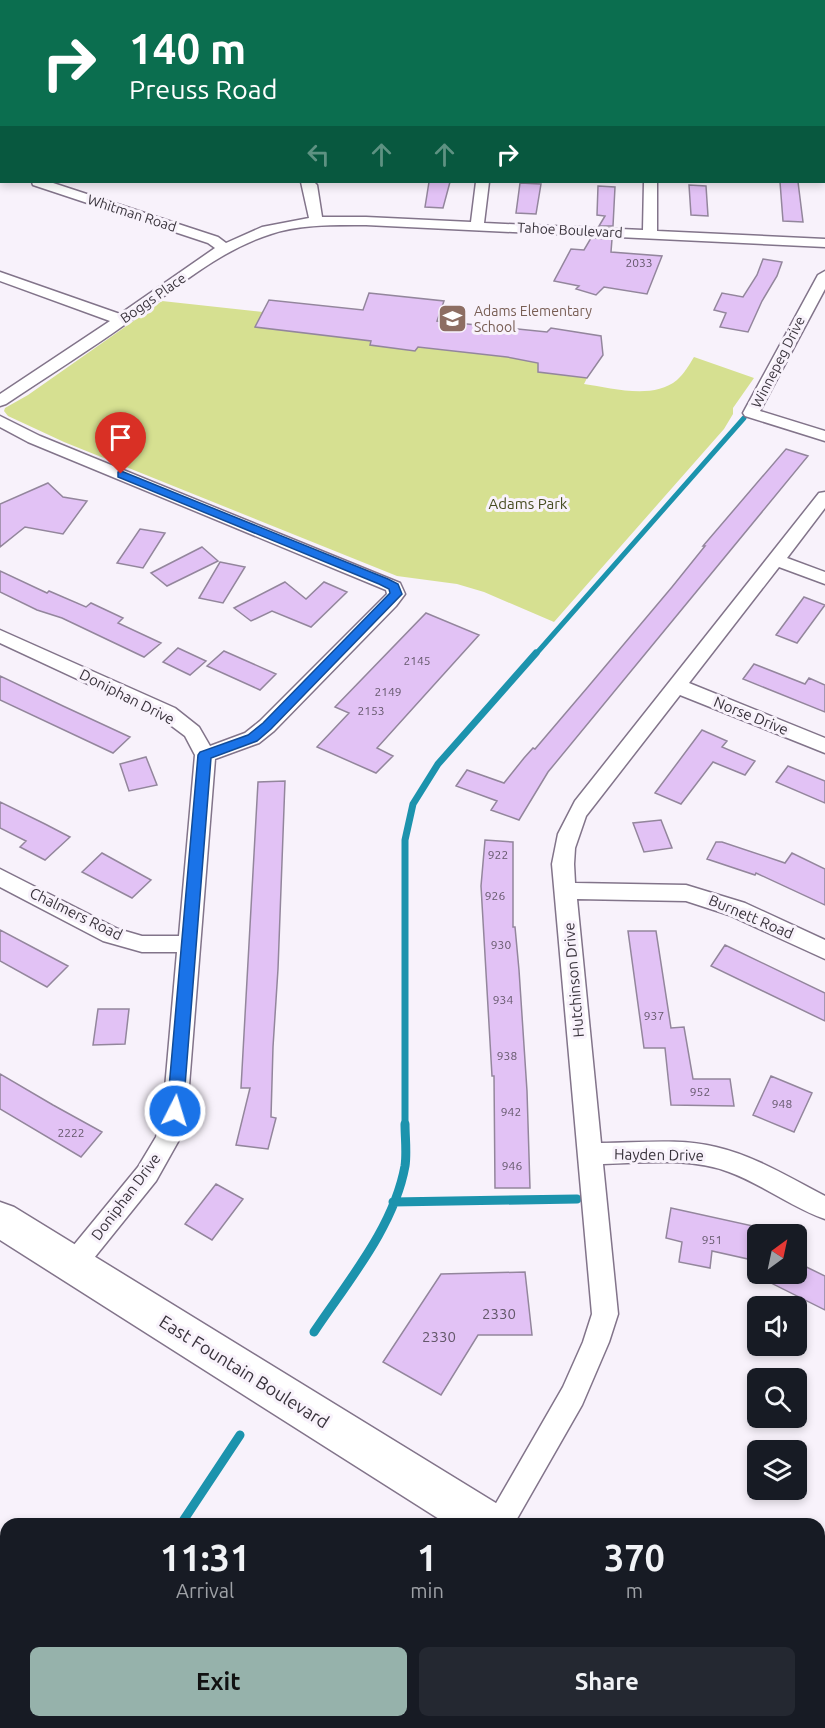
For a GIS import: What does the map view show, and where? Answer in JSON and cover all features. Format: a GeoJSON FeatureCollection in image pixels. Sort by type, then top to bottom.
{"type":"FeatureCollection","features":[{"type":"Feature","properties":{"kind":"main road","name":"East Fountain Boulevard"},"geometry":{"type":"LineString","coordinates":[[0,1219],[478,1518]]}},
{"type":"Feature","properties":{"kind":"street","name":"Whitman Road"},"geometry":{"type":"LineString","coordinates":[[41,183],[213,240],[224,248]]}},
{"type":"Feature","properties":{"kind":"street"},"geometry":{"type":"LineString","coordinates":[[308,183],[316,220]]}},
{"type":"Feature","properties":{"kind":"street"},"geometry":{"type":"LineString","coordinates":[[477,226],[483,183]]}},
{"type":"Feature","properties":{"kind":"street"},"geometry":{"type":"LineString","coordinates":[[650,234],[651,183]]}},
{"type":"Feature","properties":{"kind":"street","name":"Boggs Place"},"geometry":{"type":"LineString","coordinates":[[0,401],[122,320],[224,248],[255,234],[316,220]]}},
{"type":"Feature","properties":{"kind":"street","name":"Tahoe Boulevard"},"geometry":{"type":"LineString","coordinates":[[316,220],[825,243]]}},
{"type":"Feature","properties":{"kind":"street","name":"Winnepeg Drive"},"geometry":{"type":"LineString","coordinates":[[825,275],[751,413],[825,436]]}},
{"type":"Feature","properties":{"kind":"street"},"geometry":{"type":"LineString","coordinates":[[0,276],[122,320]]}},
{"type":"Feature","properties":{"kind":"street"},"geometry":{"type":"LineString","coordinates":[[805,309],[825,315]]}},
{"type":"Feature","properties":{"kind":"street"},"geometry":{"type":"LineString","coordinates":[[0,421],[33,439],[394,587],[396,594],[390,602],[267,726],[252,738],[205,755]]}},
{"type":"Feature","properties":{"kind":"street","name":"Hutchinson Drive"},"geometry":{"type":"LineString","coordinates":[[501,1518],[580,1382],[596,1345],[604,1314],[563,864],[566,837],[574,818],[825,497]]}},
{"type":"Feature","properties":{"kind":"street"},"geometry":{"type":"LineString","coordinates":[[776,560],[825,578]]}},
{"type":"Feature","properties":{"kind":"street","name":"Doniphan Drive"},"geometry":{"type":"LineString","coordinates":[[0,636],[168,713],[192,732],[205,755],[175,1111],[167,1140],[147,1174],[73,1265]]}},
{"type":"Feature","properties":{"kind":"street","name":"Norse Drive"},"geometry":{"type":"LineString","coordinates":[[677,686],[825,746]]}},
{"type":"Feature","properties":{"kind":"street","name":"Chalmers Road"},"geometry":{"type":"LineString","coordinates":[[0,877],[111,935],[142,944],[190,944]]}},
{"type":"Feature","properties":{"kind":"street","name":"Burnett Road"},"geometry":{"type":"LineString","coordinates":[[566,891],[686,893],[737,909],[825,950]]}},
{"type":"Feature","properties":{"kind":"street","name":"Hayden Drive"},"geometry":{"type":"LineString","coordinates":[[590,1154],[688,1153],[716,1157],[736,1164],[825,1208]]}},
{"type":"Feature","properties":{"kind":"green space","name":"Adams Park"},"geometry":{"type":"Polygon","coordinates":[[[162,301],[263,312],[256,327],[371,341],[370,345],[415,351],[418,347],[507,357],[538,363],[538,372],[587,378],[584,384],[619,390],[656,390],[667,386],[680,378],[694,357],[754,378],[733,408],[733,414],[724,429],[554,622],[484,592],[457,584],[397,576],[64,442],[8,416],[4,411],[5,408],[28,395],[162,301]]]}},
{"type":"Feature","properties":{"kind":"building"},"geometry":{"type":"Polygon","coordinates":[[[429,183],[450,183],[443,208],[425,207],[429,183]]]}},
{"type":"Feature","properties":{"kind":"building"},"geometry":{"type":"Polygon","coordinates":[[[520,183],[541,184],[536,214],[516,213],[520,183]]]}},
{"type":"Feature","properties":{"kind":"building"},"geometry":{"type":"Polygon","coordinates":[[[780,183],[798,183],[803,222],[783,221],[780,183]]]}},
{"type":"Feature","properties":{"kind":"building"},"geometry":{"type":"Polygon","coordinates":[[[689,185],[706,186],[708,216],[691,215],[689,185]]]}},
{"type":"Feature","properties":{"kind":"building"},"geometry":{"type":"Polygon","coordinates":[[[598,186],[615,187],[613,226],[599,226],[605,216],[597,215],[598,186]]]}},
{"type":"Feature","properties":{"kind":"building"},"geometry":{"type":"Polygon","coordinates":[[[591,238],[612,239],[611,252],[662,256],[647,294],[604,287],[596,295],[576,289],[579,286],[554,281],[571,249],[584,250],[591,238]]]}},
{"type":"Feature","properties":{"kind":"building"},"geometry":{"type":"Polygon","coordinates":[[[763,259],[782,262],[748,332],[720,327],[726,313],[714,310],[722,293],[743,297],[757,275],[763,259]]]}},
{"type":"Feature","properties":{"kind":"building","name":"Adams Elementary School"},"geometry":{"type":"Polygon","coordinates":[[[369,293],[444,301],[437,321],[547,332],[551,328],[601,336],[603,355],[587,378],[538,372],[538,363],[507,357],[418,347],[415,351],[370,345],[371,341],[255,327],[269,300],[363,310],[369,293]]]}},
{"type":"Feature","properties":{"kind":"building"},"geometry":{"type":"Polygon","coordinates":[[[786,449],[808,456],[548,772],[519,820],[491,810],[497,801],[456,786],[467,770],[504,783],[587,688],[786,449]]]}},
{"type":"Feature","properties":{"kind":"building"},"geometry":{"type":"Polygon","coordinates":[[[48,483],[63,497],[87,501],[63,534],[25,527],[0,547],[0,504],[48,483]]]}},
{"type":"Feature","properties":{"kind":"building"},"geometry":{"type":"Polygon","coordinates":[[[140,529],[165,533],[143,568],[117,563],[140,529]]]}},
{"type":"Feature","properties":{"kind":"building"},"geometry":{"type":"Polygon","coordinates":[[[202,547],[218,561],[167,586],[151,573],[202,547]]]}},
{"type":"Feature","properties":{"kind":"building"},"geometry":{"type":"Polygon","coordinates":[[[220,562],[245,567],[223,603],[199,598],[220,562]]]}},
{"type":"Feature","properties":{"kind":"building"},"geometry":{"type":"Polygon","coordinates":[[[0,571],[47,593],[49,591],[86,607],[91,603],[123,618],[118,623],[161,643],[144,657],[62,618],[37,610],[0,592],[0,571]]]}},
{"type":"Feature","properties":{"kind":"building"},"geometry":{"type":"Polygon","coordinates":[[[285,582],[306,599],[324,582],[347,592],[311,627],[272,611],[251,621],[234,608],[285,582]]]}},
{"type":"Feature","properties":{"kind":"building"},"geometry":{"type":"Polygon","coordinates":[[[804,597],[825,605],[797,643],[776,635],[804,597]]]}},
{"type":"Feature","properties":{"kind":"building"},"geometry":{"type":"Polygon","coordinates":[[[426,613],[479,635],[377,748],[393,756],[376,773],[317,747],[349,713],[335,707],[426,613]]]}},
{"type":"Feature","properties":{"kind":"building"},"geometry":{"type":"Polygon","coordinates":[[[178,648],[206,661],[190,675],[163,662],[178,648]]]}},
{"type":"Feature","properties":{"kind":"building"},"geometry":{"type":"Polygon","coordinates":[[[224,651],[276,674],[260,690],[207,666],[224,651]]]}},
{"type":"Feature","properties":{"kind":"building"},"geometry":{"type":"Polygon","coordinates":[[[754,664],[805,684],[809,678],[825,685],[825,712],[743,679],[754,664]]]}},
{"type":"Feature","properties":{"kind":"building"},"geometry":{"type":"Polygon","coordinates":[[[0,676],[130,737],[113,753],[0,700],[0,676]]]}},
{"type":"Feature","properties":{"kind":"building"},"geometry":{"type":"Polygon","coordinates":[[[702,730],[727,741],[722,747],[755,761],[745,775],[713,762],[681,804],[655,793],[702,730]]]}},
{"type":"Feature","properties":{"kind":"building"},"geometry":{"type":"Polygon","coordinates":[[[146,757],[157,785],[129,791],[120,764],[146,757]]]}},
{"type":"Feature","properties":{"kind":"building"},"geometry":{"type":"Polygon","coordinates":[[[788,766],[825,781],[825,803],[776,782],[788,766]]]}},
{"type":"Feature","properties":{"kind":"building"},"geometry":{"type":"Polygon","coordinates":[[[285,781],[271,1117],[276,1118],[268,1149],[236,1145],[250,1088],[241,1088],[258,782],[285,781]]]}},
{"type":"Feature","properties":{"kind":"building"},"geometry":{"type":"Polygon","coordinates":[[[0,802],[70,837],[45,860],[20,847],[26,841],[0,828],[0,802]]]}},
{"type":"Feature","properties":{"kind":"building"},"geometry":{"type":"Polygon","coordinates":[[[661,820],[672,848],[644,852],[633,823],[661,820]]]}},
{"type":"Feature","properties":{"kind":"building"},"geometry":{"type":"Polygon","coordinates":[[[485,840],[513,842],[513,927],[515,927],[519,970],[527,1091],[530,1188],[495,1188],[494,1076],[492,1076],[481,886],[485,840]]]}},
{"type":"Feature","properties":{"kind":"building"},"geometry":{"type":"Polygon","coordinates":[[[716,842],[785,863],[792,853],[825,869],[825,905],[756,873],[755,875],[707,859],[716,842]]]}},
{"type":"Feature","properties":{"kind":"building"},"geometry":{"type":"Polygon","coordinates":[[[102,853],[151,880],[132,898],[82,872],[102,853]]]}},
{"type":"Feature","properties":{"kind":"building"},"geometry":{"type":"Polygon","coordinates":[[[0,930],[68,966],[47,987],[0,961],[0,930]]]}},
{"type":"Feature","properties":{"kind":"building"},"geometry":{"type":"Polygon","coordinates":[[[628,931],[656,931],[671,1028],[684,1027],[693,1079],[730,1079],[734,1106],[671,1105],[665,1048],[644,1048],[628,931]]]}},
{"type":"Feature","properties":{"kind":"building"},"geometry":{"type":"Polygon","coordinates":[[[725,945],[825,993],[825,1021],[711,966],[725,945]]]}},
{"type":"Feature","properties":{"kind":"building"},"geometry":{"type":"Polygon","coordinates":[[[98,1009],[129,1009],[125,1044],[93,1045],[98,1009]]]}},
{"type":"Feature","properties":{"kind":"building"},"geometry":{"type":"Polygon","coordinates":[[[0,1074],[102,1132],[81,1157],[0,1109],[0,1074]]]}},
{"type":"Feature","properties":{"kind":"building"},"geometry":{"type":"Polygon","coordinates":[[[771,1076],[812,1093],[794,1132],[753,1115],[771,1076]]]}},
{"type":"Feature","properties":{"kind":"building"},"geometry":{"type":"Polygon","coordinates":[[[216,1184],[243,1199],[212,1240],[185,1224],[216,1184]]]}},
{"type":"Feature","properties":{"kind":"building"},"geometry":{"type":"Polygon","coordinates":[[[671,1208],[747,1225],[747,1259],[712,1251],[710,1268],[679,1262],[682,1242],[666,1238],[671,1208]]]}},
{"type":"Feature","properties":{"kind":"building"},"geometry":{"type":"Polygon","coordinates":[[[807,1267],[825,1276],[825,1310],[807,1301],[807,1296],[797,1296],[773,1284],[807,1284],[807,1267]]]}},
{"type":"Feature","properties":{"kind":"building"},"geometry":{"type":"Polygon","coordinates":[[[525,1272],[532,1335],[478,1335],[441,1395],[383,1362],[441,1274],[525,1272]]]}},
{"type":"Feature","properties":{"kind":"waterway"},"geometry":{"type":"LineString","coordinates":[[535,655],[744,418]]}},
{"type":"Feature","properties":{"kind":"waterway"},"geometry":{"type":"LineString","coordinates":[[405,1124],[405,840],[413,804],[438,764],[536,653]]}},
{"type":"Feature","properties":{"kind":"waterway"},"geometry":{"type":"LineString","coordinates":[[394,1202],[405,1166],[405,1124]]}},
{"type":"Feature","properties":{"kind":"waterway"},"geometry":{"type":"LineString","coordinates":[[394,1202],[577,1199]]}},
{"type":"Feature","properties":{"kind":"waterway"},"geometry":{"type":"LineString","coordinates":[[314,1332],[368,1253],[394,1202]]}},
{"type":"Feature","properties":{"kind":"waterway"},"geometry":{"type":"LineString","coordinates":[[185,1518],[240,1435]]}},
{"type":"Feature","properties":{"kind":"place","name":"Adams Elementary School"},"geometry":{"type":"Point","coordinates":[453,319]}},
{"type":"Feature","properties":{"kind":"route"},"geometry":{"type":"LineString","coordinates":[[121,474],[383,582],[394,587],[396,594],[267,726],[252,738],[205,755],[175,1111]]}}]}
